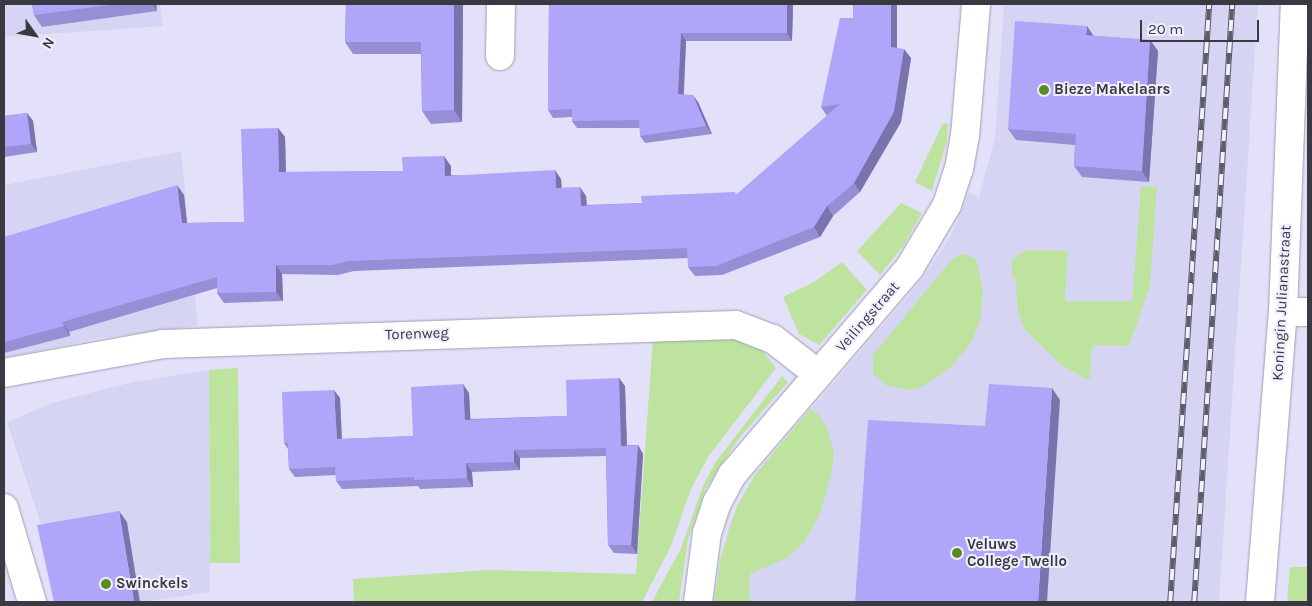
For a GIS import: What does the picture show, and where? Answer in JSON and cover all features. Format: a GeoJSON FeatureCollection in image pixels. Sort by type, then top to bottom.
{"type":"FeatureCollection","features":[{"type":"Feature","properties":{"kind":"street"},"geometry":{"type":"LineString","coordinates":[[500,4],[500,56]]}},
{"type":"Feature","properties":{"kind":"street","name":"Veilingstraat"},"geometry":{"type":"LineString","coordinates":[[698,602],[704,543],[717,503],[738,467],[910,267],[947,205],[960,169],[965,136],[976,4]]}},
{"type":"Feature","properties":{"kind":"street","name":"Koningin Julianastraat"},"geometry":{"type":"LineString","coordinates":[[1260,602],[1296,312],[1295,4]]}},
{"type":"Feature","properties":{"kind":"street","name":"Torenweg"},"geometry":{"type":"LineString","coordinates":[[4,374],[163,344],[736,325],[773,339],[818,374]]}},
{"type":"Feature","properties":{"kind":"street"},"geometry":{"type":"LineString","coordinates":[[4,508],[32,602]]}},
{"type":"Feature","properties":{"kind":"shaded area"},"geometry":{"type":"Polygon","coordinates":[[[4,4],[160,4],[163,26],[4,37],[4,4]]]}},
{"type":"Feature","properties":{"kind":"shaded area"},"geometry":{"type":"Polygon","coordinates":[[[1004,4],[1258,4],[1219,602],[714,602],[729,525],[755,475],[920,282],[950,237],[969,193],[979,197],[995,138],[1004,4]],[[1141,186],[1132,301],[1065,301],[1068,251],[1030,250],[1018,254],[1012,261],[1012,278],[1015,278],[1018,312],[1024,329],[1061,365],[1090,380],[1092,345],[1129,346],[1141,186]]]}},
{"type":"Feature","properties":{"kind":"shaded area"},"geometry":{"type":"Polygon","coordinates":[[[181,151],[198,326],[101,338],[4,358],[4,185],[181,151]]]}},
{"type":"Feature","properties":{"kind":"shaded area"},"geometry":{"type":"Polygon","coordinates":[[[209,370],[210,592],[144,602],[59,602],[45,536],[7,422],[55,402],[133,382],[209,370]]]}},
{"type":"Feature","properties":{"kind":"green space"},"geometry":{"type":"Polygon","coordinates":[[[943,123],[948,124],[947,141],[932,191],[915,182],[943,123]]]}},
{"type":"Feature","properties":{"kind":"green space"},"geometry":{"type":"Polygon","coordinates":[[[1141,186],[1157,187],[1150,286],[1129,346],[1092,345],[1090,380],[1061,365],[1024,329],[1018,312],[1015,278],[1012,278],[1012,261],[1018,254],[1030,250],[1068,251],[1065,301],[1132,301],[1141,186]]]}},
{"type":"Feature","properties":{"kind":"green space"},"geometry":{"type":"Polygon","coordinates":[[[901,203],[922,213],[904,245],[880,275],[857,251],[901,203]]]}},
{"type":"Feature","properties":{"kind":"green space"},"geometry":{"type":"Polygon","coordinates":[[[964,254],[976,259],[983,290],[980,321],[971,343],[951,367],[924,386],[911,390],[887,386],[873,374],[873,355],[953,258],[964,254]]]}},
{"type":"Feature","properties":{"kind":"green space"},"geometry":{"type":"Polygon","coordinates":[[[842,262],[867,290],[819,345],[799,334],[783,297],[814,282],[842,262]]]}},
{"type":"Feature","properties":{"kind":"green space"},"geometry":{"type":"Polygon","coordinates":[[[730,337],[761,349],[776,368],[708,457],[691,489],[671,546],[642,602],[354,602],[353,579],[490,570],[636,574],[653,339],[730,337]]]}},
{"type":"Feature","properties":{"kind":"green space"},"geometry":{"type":"Polygon","coordinates":[[[238,368],[240,563],[210,563],[209,370],[238,368]]]}},
{"type":"Feature","properties":{"kind":"green space"},"geometry":{"type":"Polygon","coordinates":[[[782,376],[788,382],[740,437],[706,488],[688,540],[679,602],[652,602],[681,548],[703,486],[715,463],[782,376]]]}},
{"type":"Feature","properties":{"kind":"green space"},"geometry":{"type":"Polygon","coordinates":[[[810,409],[819,415],[826,426],[834,452],[832,471],[819,516],[804,542],[789,557],[750,574],[749,597],[754,602],[714,602],[721,556],[737,506],[755,475],[810,409]]]}},
{"type":"Feature","properties":{"kind":"green space"},"geometry":{"type":"Polygon","coordinates":[[[1290,567],[1308,567],[1308,602],[1287,602],[1290,567]]]}},
{"type":"Feature","properties":{"kind":"building"},"geometry":{"type":"Polygon","coordinates":[[[32,4],[118,4],[34,15],[32,4]]]}},
{"type":"Feature","properties":{"kind":"building"},"geometry":{"type":"Polygon","coordinates":[[[346,4],[454,4],[454,110],[422,111],[421,42],[345,42],[346,4]]]}},
{"type":"Feature","properties":{"kind":"building"},"geometry":{"type":"Polygon","coordinates":[[[549,4],[787,4],[787,33],[681,33],[678,94],[693,95],[706,126],[640,136],[639,120],[572,121],[572,109],[548,110],[549,4]]]}},
{"type":"Feature","properties":{"kind":"building"},"geometry":{"type":"Polygon","coordinates":[[[853,4],[891,4],[891,47],[904,49],[894,112],[854,183],[827,206],[814,227],[716,266],[688,267],[687,248],[348,261],[332,265],[276,265],[276,292],[217,293],[217,277],[62,322],[64,326],[4,342],[4,237],[177,185],[182,223],[244,222],[241,129],[278,128],[279,172],[403,171],[402,157],[444,156],[445,176],[555,170],[556,188],[580,187],[581,206],[642,203],[641,196],[735,192],[736,195],[840,104],[821,107],[840,18],[853,18],[853,4]]]}},
{"type":"Feature","properties":{"kind":"building"},"geometry":{"type":"Polygon","coordinates":[[[1015,21],[1087,26],[1086,35],[1150,40],[1142,171],[1074,166],[1076,134],[1008,129],[1015,21]]]}},
{"type":"Feature","properties":{"kind":"building"},"geometry":{"type":"Polygon","coordinates":[[[27,113],[31,144],[4,147],[4,116],[27,113]]]}},
{"type":"Feature","properties":{"kind":"building"},"geometry":{"type":"Polygon","coordinates":[[[619,378],[621,446],[638,445],[631,545],[608,545],[606,448],[514,450],[514,462],[466,463],[467,478],[414,480],[414,477],[336,481],[335,467],[289,469],[288,443],[284,443],[282,392],[334,390],[337,439],[413,436],[411,387],[463,384],[465,420],[567,416],[566,380],[619,378]]]}},
{"type":"Feature","properties":{"kind":"building"},"geometry":{"type":"Polygon","coordinates":[[[989,384],[1052,388],[1038,602],[855,602],[868,420],[985,426],[989,384]]]}},
{"type":"Feature","properties":{"kind":"building"},"geometry":{"type":"Polygon","coordinates":[[[119,511],[134,602],[54,602],[37,525],[119,511]]]}},
{"type":"Feature","properties":{"kind":"railway"},"geometry":{"type":"LineString","coordinates":[[1170,602],[1209,4]]}},
{"type":"Feature","properties":{"kind":"railway"},"geometry":{"type":"LineString","coordinates":[[1194,602],[1232,4]]}},
{"type":"Feature","properties":{"kind":"place","name":"Bieze Makelaars"},"geometry":{"type":"Point","coordinates":[1044,90]}},
{"type":"Feature","properties":{"kind":"place","name":"Veluws College Twello"},"geometry":{"type":"Point","coordinates":[957,553]}},
{"type":"Feature","properties":{"kind":"place","name":"Swinckels"},"geometry":{"type":"Point","coordinates":[106,584]}}]}
